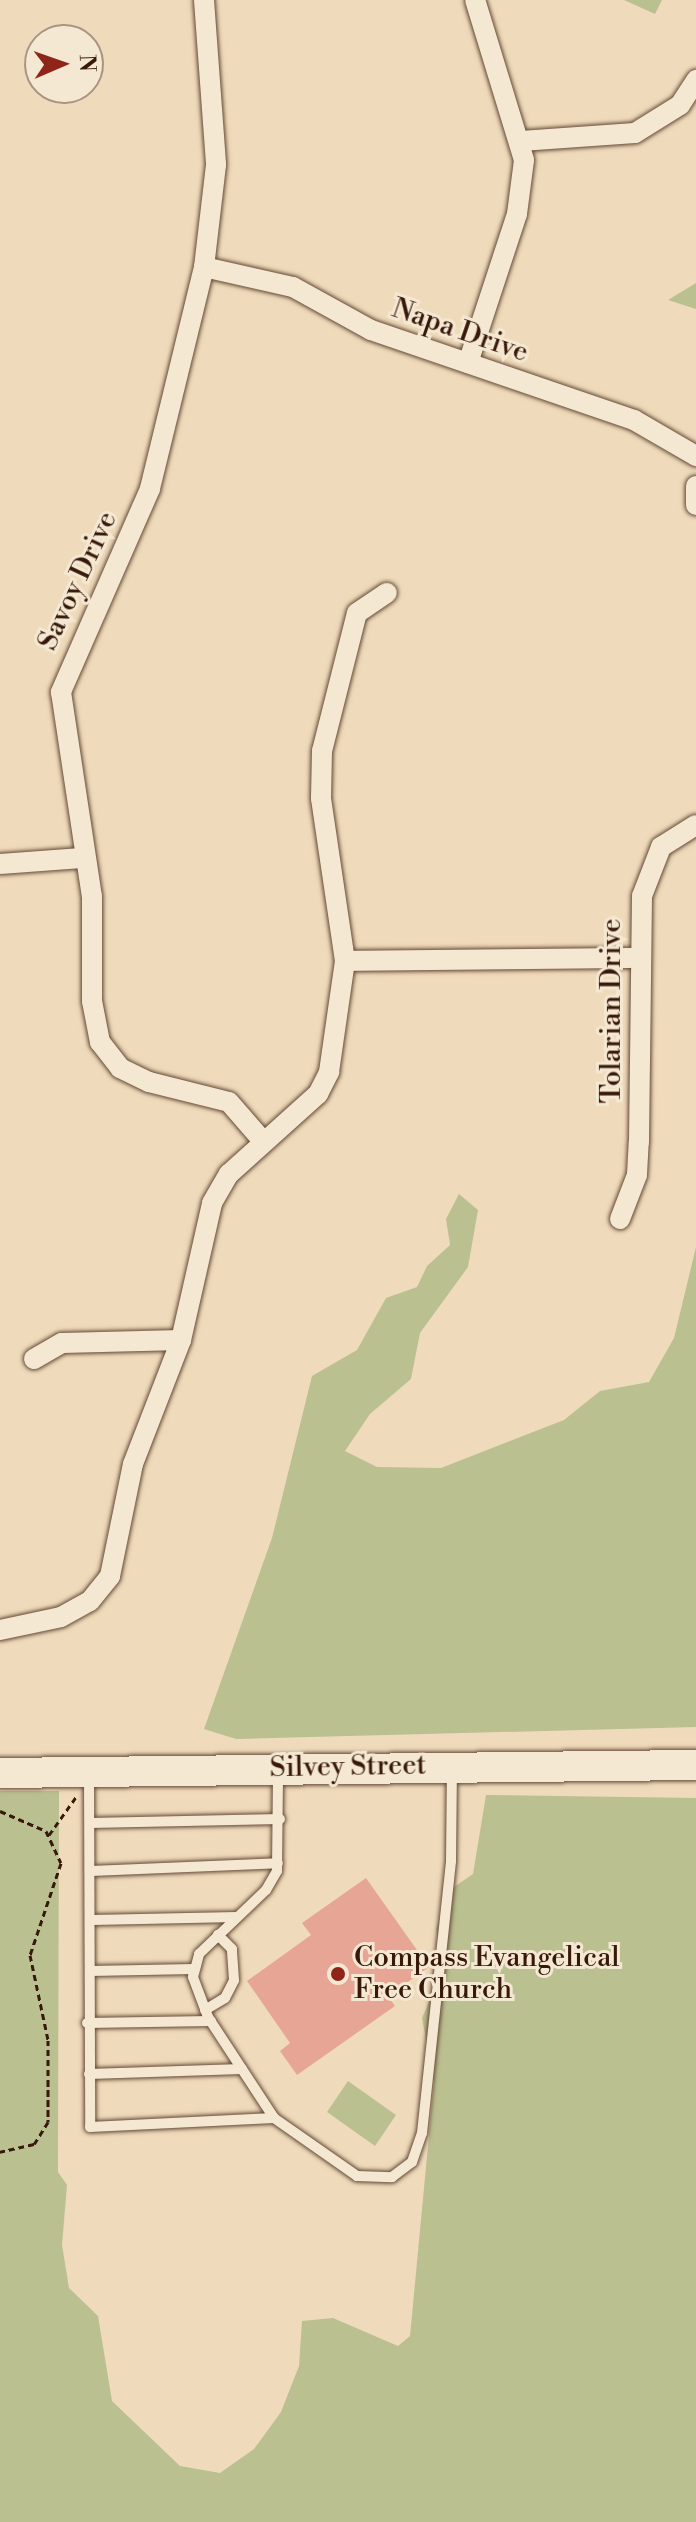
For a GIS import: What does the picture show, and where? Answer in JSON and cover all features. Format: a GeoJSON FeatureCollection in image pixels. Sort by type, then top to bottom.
{"type":"FeatureCollection","features":[{"type":"Feature","properties":{"kind":"street","name":"Savoy Drive"},"geometry":{"type":"LineString","coordinates":[[204,0],[216,165],[204,267],[150,489],[61,692],[82,858],[92,896],[92,1001],[100,1042],[120,1068],[149,1082],[229,1102],[262,1140]]}},
{"type":"Feature","properties":{"kind":"street"},"geometry":{"type":"LineString","coordinates":[[468,363],[517,214],[521,141],[475,0]]}},
{"type":"Feature","properties":{"kind":"street"},"geometry":{"type":"LineString","coordinates":[[521,141],[635,133],[680,105],[696,80]]}},
{"type":"Feature","properties":{"kind":"street","name":"Napa Drive"},"geometry":{"type":"LineString","coordinates":[[204,267],[293,287],[371,330],[634,420],[696,456]]}},
{"type":"Feature","properties":{"kind":"street"},"geometry":{"type":"LineString","coordinates":[[696,486],[696,505]]}},
{"type":"Feature","properties":{"kind":"street"},"geometry":{"type":"LineString","coordinates":[[0,1630],[61,1617],[90,1601],[110,1576],[133,1464],[181,1340],[212,1203],[262,1140],[318,1094],[329,1072],[345,961],[322,811],[322,751],[357,613],[387,593]]}},
{"type":"Feature","properties":{"kind":"street","name":"Tolarian Drive"},"geometry":{"type":"LineString","coordinates":[[620,1219],[637,1175],[640,958],[648,872],[661,847],[696,825]]}},
{"type":"Feature","properties":{"kind":"street"},"geometry":{"type":"LineString","coordinates":[[0,864],[82,858]]}},
{"type":"Feature","properties":{"kind":"street"},"geometry":{"type":"LineString","coordinates":[[345,961],[640,958]]}},
{"type":"Feature","properties":{"kind":"street"},"geometry":{"type":"LineString","coordinates":[[34,1359],[62,1343],[181,1340]]}},
{"type":"Feature","properties":{"kind":"street","name":"Silvey Street"},"geometry":{"type":"LineString","coordinates":[[0,1773],[452,1765],[696,1765]]}},
{"type":"Feature","properties":{"kind":"lane"},"geometry":{"type":"LineString","coordinates":[[194,1969],[205,2010],[274,2118],[357,2176],[392,2177],[412,2162],[422,2133],[451,1861],[452,1765]]}},
{"type":"Feature","properties":{"kind":"lane"},"geometry":{"type":"LineString","coordinates":[[194,1969],[218,1935],[266,1890],[278,1863],[278,1769]]}},
{"type":"Feature","properties":{"kind":"lane"},"geometry":{"type":"LineString","coordinates":[[89,1772],[92,1920],[87,2023],[90,2127],[274,2118]]}},
{"type":"Feature","properties":{"kind":"lane"},"geometry":{"type":"LineString","coordinates":[[90,1823],[280,1819]]}},
{"type":"Feature","properties":{"kind":"lane"},"geometry":{"type":"LineString","coordinates":[[91,1871],[278,1863]]}},
{"type":"Feature","properties":{"kind":"lane"},"geometry":{"type":"LineString","coordinates":[[92,1920],[237,1917]]}},
{"type":"Feature","properties":{"kind":"lane"},"geometry":{"type":"LineString","coordinates":[[205,2010],[225,1998],[236,1970],[232,1949],[218,1935]]}},
{"type":"Feature","properties":{"kind":"lane"},"geometry":{"type":"LineString","coordinates":[[90,1971],[194,1969]]}},
{"type":"Feature","properties":{"kind":"lane"},"geometry":{"type":"LineString","coordinates":[[87,2023],[211,2021]]}},
{"type":"Feature","properties":{"kind":"lane"},"geometry":{"type":"LineString","coordinates":[[89,2074],[242,2069]]}},
{"type":"Feature","properties":{"kind":"path"},"geometry":{"type":"LineString","coordinates":[[0,1811],[46,1831],[61,1863],[30,1955],[48,2040],[48,2122],[23,2151],[0,2152]]}},
{"type":"Feature","properties":{"kind":"green space"},"geometry":{"type":"Polygon","coordinates":[[[624,0],[662,0],[655,14],[624,0]]]}},
{"type":"Feature","properties":{"kind":"green space"},"geometry":{"type":"Polygon","coordinates":[[[696,283],[696,309],[668,300],[696,283]]]}},
{"type":"Feature","properties":{"kind":"green space"},"geometry":{"type":"Polygon","coordinates":[[[459,1194],[478,1210],[468,1267],[420,1333],[411,1379],[370,1414],[345,1451],[377,1467],[441,1468],[564,1420],[600,1391],[649,1382],[674,1338],[696,1247],[696,1727],[236,1739],[204,1729],[272,1538],[312,1376],[357,1350],[386,1298],[417,1287],[427,1266],[450,1245],[446,1219],[459,1194]]]}},
{"type":"Feature","properties":{"kind":"green space"},"geometry":{"type":"Polygon","coordinates":[[[0,1791],[59,1791],[58,2172],[67,2185],[62,2245],[69,2288],[98,2316],[112,2401],[180,2466],[220,2473],[254,2449],[281,2412],[299,2366],[302,2321],[333,2318],[398,2346],[410,2336],[434,2082],[422,2018],[443,1969],[436,1929],[448,1891],[473,1874],[486,1795],[696,1798],[696,2522],[0,2522],[0,1791]]]}},
{"type":"Feature","properties":{"kind":"green space"},"geometry":{"type":"Polygon","coordinates":[[[348,2081],[396,2115],[375,2146],[327,2112],[348,2081]]]}},
{"type":"Feature","properties":{"kind":"building","name":"Compass Evangelical Free Church"},"geometry":{"type":"Polygon","coordinates":[[[366,1878],[429,1967],[388,1996],[395,2006],[297,2075],[280,2051],[290,2043],[247,1981],[311,1935],[302,1923],[366,1878]]]}},
{"type":"Feature","properties":{"kind":"place","name":"Compass Evangelical Free Church"},"geometry":{"type":"Point","coordinates":[338,1974]}}]}
